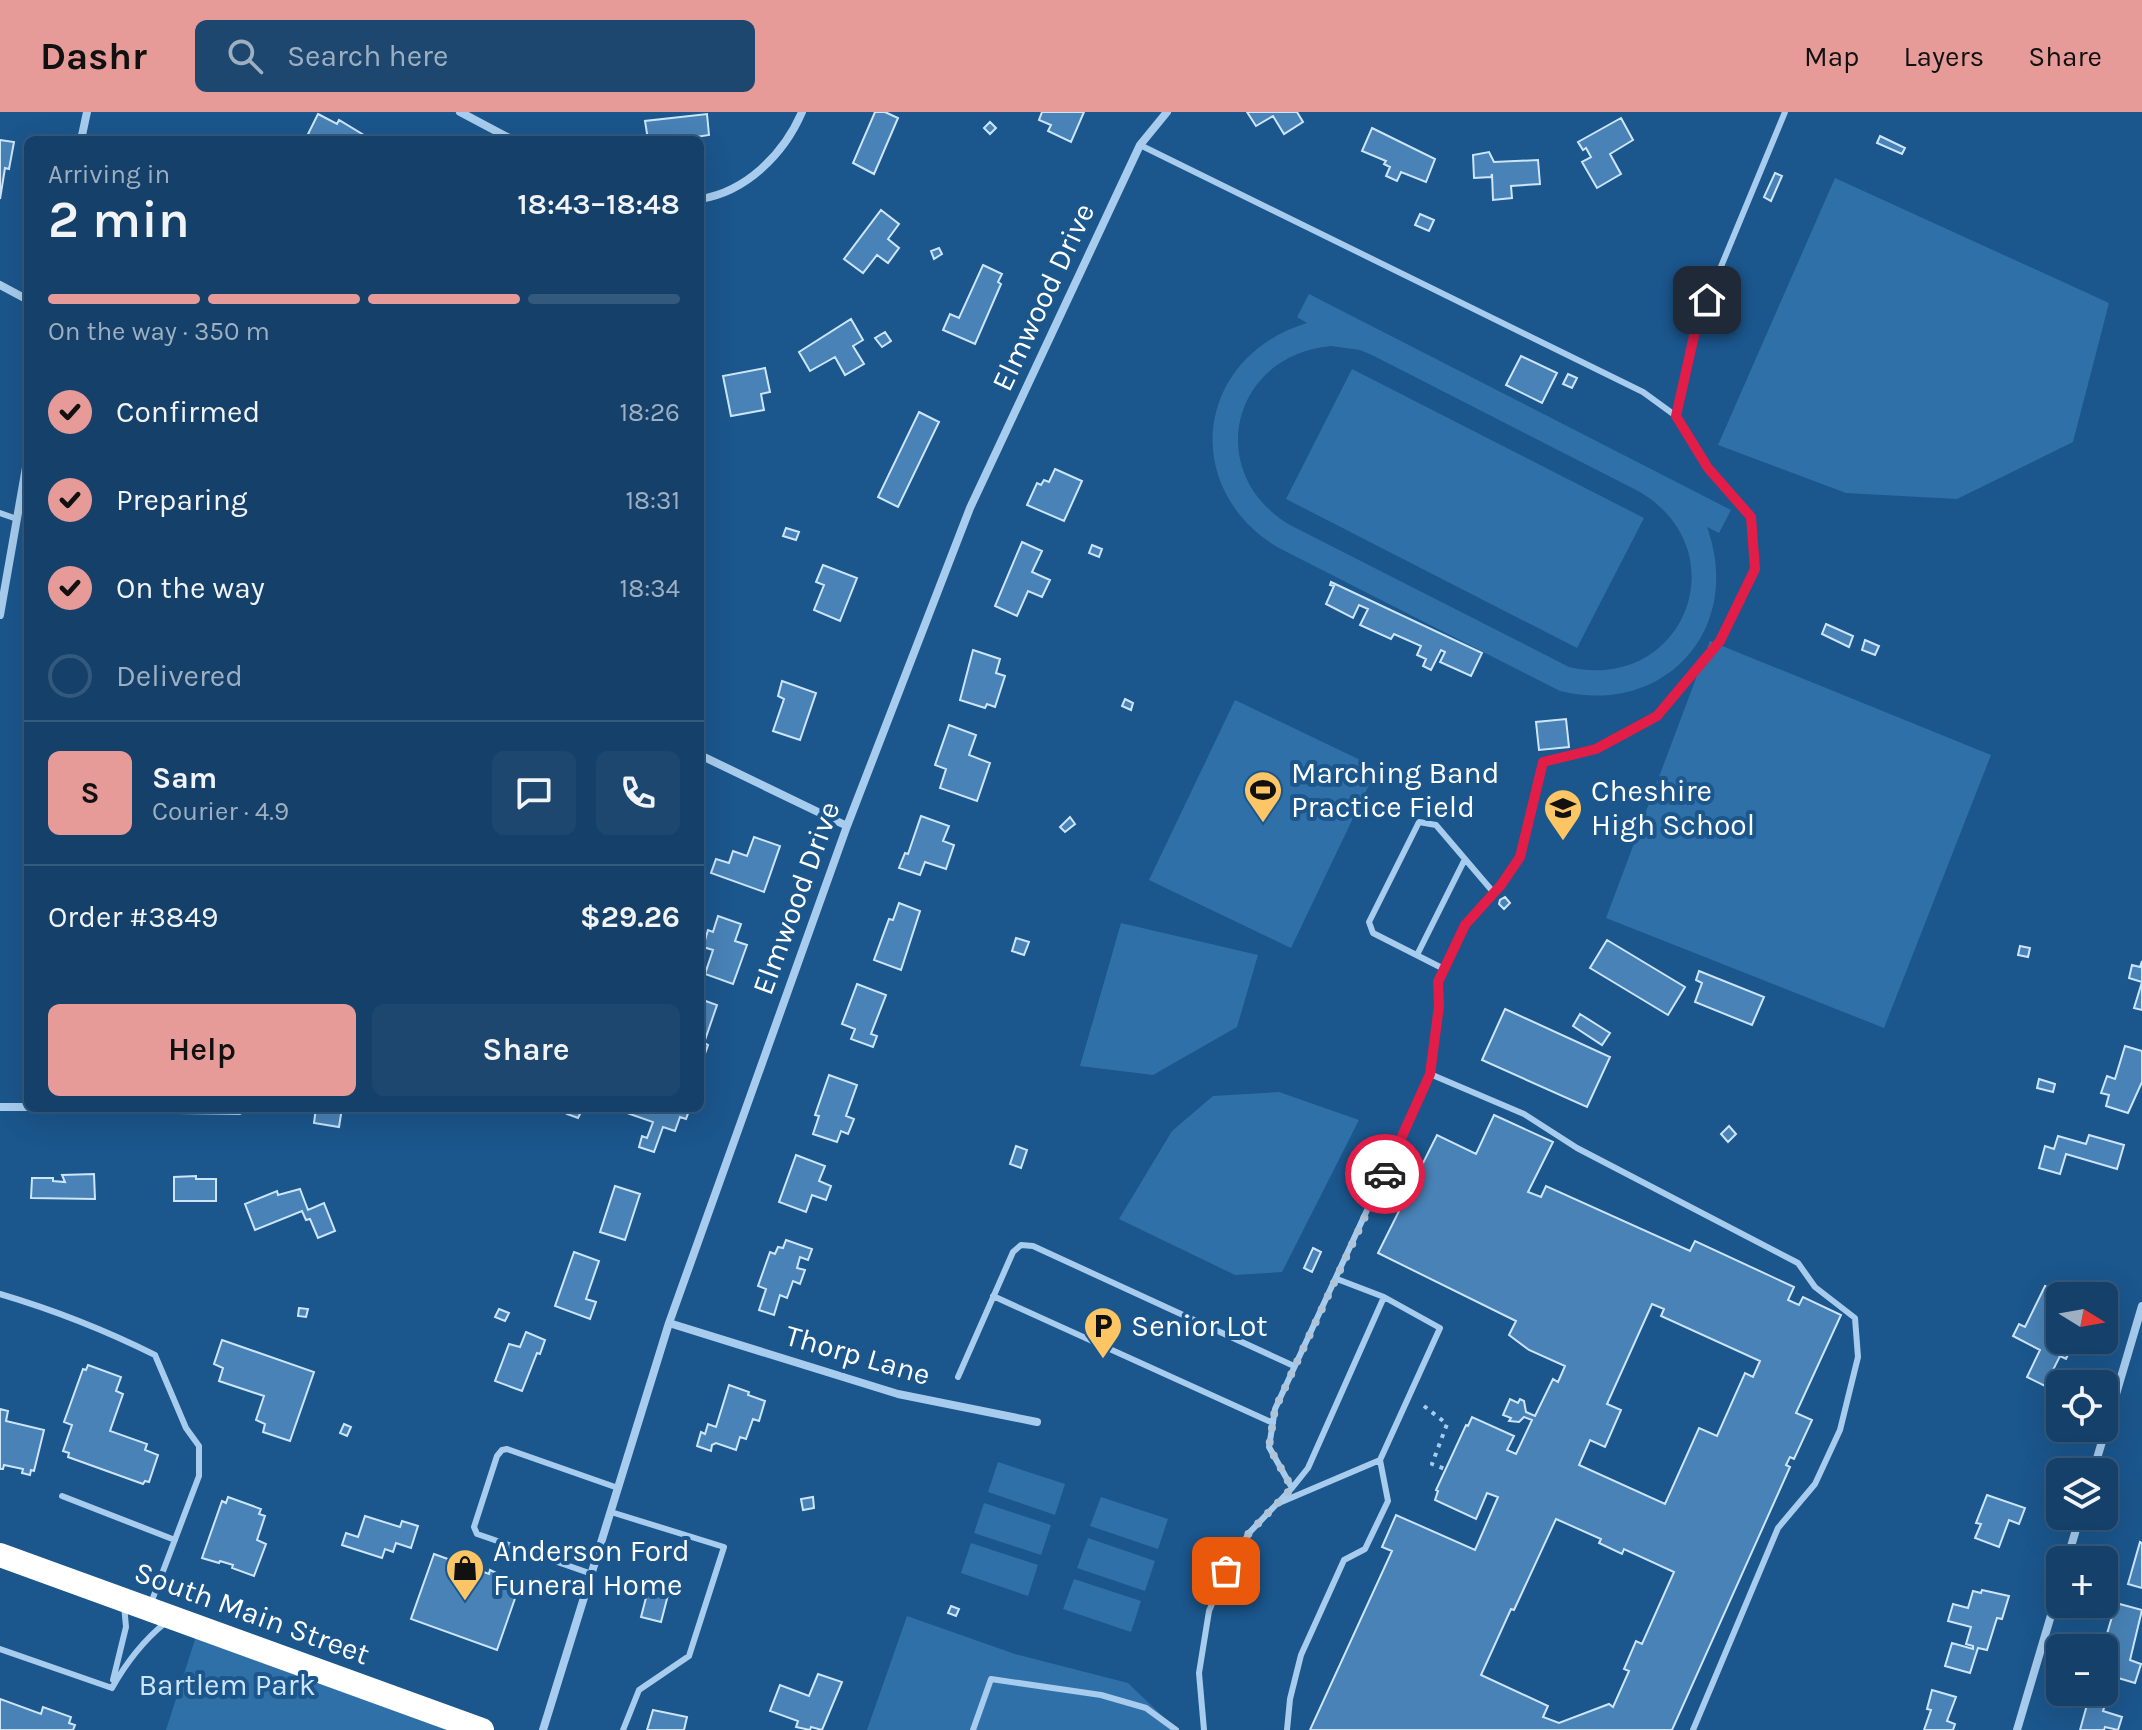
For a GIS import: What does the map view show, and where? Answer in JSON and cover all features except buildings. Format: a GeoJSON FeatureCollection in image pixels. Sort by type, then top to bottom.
{"type":"FeatureCollection","features":[{"type":"Feature","properties":{"kind":"highway","name":"South Main Street"},"geometry":{"type":"LineString","coordinates":[[0,1555],[482,1730]]}},
{"type":"Feature","properties":{"kind":"street"},"geometry":{"type":"LineString","coordinates":[[82,136],[87,112]]}},
{"type":"Feature","properties":{"kind":"street"},"geometry":{"type":"LineString","coordinates":[[460,112],[505,136]]}},
{"type":"Feature","properties":{"kind":"street"},"geometry":{"type":"LineString","coordinates":[[704,198],[722,196],[760,171],[795,129],[802,112]]}},
{"type":"Feature","properties":{"kind":"street","name":"Elmwood Drive"},"geometry":{"type":"LineString","coordinates":[[543,1730],[669,1323],[847,826],[970,508],[1140,145],[1167,112]]}},
{"type":"Feature","properties":{"kind":"street"},"geometry":{"type":"LineString","coordinates":[[0,285],[24,298]]}},
{"type":"Feature","properties":{"kind":"street"},"geometry":{"type":"LineString","coordinates":[[0,615],[24,479]]}},
{"type":"Feature","properties":{"kind":"street"},"geometry":{"type":"LineString","coordinates":[[704,757],[847,826]]}},
{"type":"Feature","properties":{"kind":"street"},"geometry":{"type":"LineString","coordinates":[[0,1107],[24,1107]]}},
{"type":"Feature","properties":{"kind":"street"},"geometry":{"type":"LineString","coordinates":[[2097,1458],[2142,1306]]}},
{"type":"Feature","properties":{"kind":"street","name":"Thorp Lane"},"geometry":{"type":"LineString","coordinates":[[669,1323],[898,1394],[1037,1422]]}},
{"type":"Feature","properties":{"kind":"street"},"geometry":{"type":"LineString","coordinates":[[2017,1730],[2050,1618]]}},
{"type":"Feature","properties":{"kind":"lane"},"geometry":{"type":"LineString","coordinates":[[1676,416],[1696,327],[1785,112]]}},
{"type":"Feature","properties":{"kind":"lane"},"geometry":{"type":"LineString","coordinates":[[1140,145],[1643,392],[1676,416],[1708,468],[1751,517],[1755,569],[1720,641],[1657,716],[1596,749],[1543,762],[1520,857],[1494,893],[1465,925],[1444,969],[1438,982],[1439,1006],[1430,1074],[1275,1409],[1269,1447],[1292,1488]]}},
{"type":"Feature","properties":{"kind":"lane"},"geometry":{"type":"LineString","coordinates":[[0,513],[17,519]]}},
{"type":"Feature","properties":{"kind":"lane"},"geometry":{"type":"LineString","coordinates":[[1444,969],[1373,933],[1369,922],[1415,827],[1422,822],[1436,825],[1494,893]]}},
{"type":"Feature","properties":{"kind":"lane"},"geometry":{"type":"LineString","coordinates":[[1417,955],[1465,859]]}},
{"type":"Feature","properties":{"kind":"lane"},"geometry":{"type":"LineString","coordinates":[[1430,1074],[1524,1114],[1577,1148],[1798,1263],[1815,1287],[1855,1318],[1858,1357],[1840,1430],[1815,1484],[1778,1528],[1693,1730]]}},
{"type":"Feature","properties":{"kind":"lane"},"geometry":{"type":"LineString","coordinates":[[958,1377],[1013,1252],[1021,1245],[1033,1246],[1294,1366]]}},
{"type":"Feature","properties":{"kind":"lane"},"geometry":{"type":"LineString","coordinates":[[1287,1730],[1290,1699],[1307,1642],[1344,1560],[1365,1549],[1388,1501],[1380,1460],[1440,1328],[1384,1297],[1337,1279]]}},
{"type":"Feature","properties":{"kind":"lane"},"geometry":{"type":"LineString","coordinates":[[0,1294],[48,1308],[155,1355],[186,1428],[199,1446],[199,1476],[175,1540],[160,1614],[149,1637],[123,1668],[112,1688]]}},
{"type":"Feature","properties":{"kind":"lane"},"geometry":{"type":"LineString","coordinates":[[993,1296],[1273,1423]]}},
{"type":"Feature","properties":{"kind":"lane"},"geometry":{"type":"LineString","coordinates":[[1204,1730],[1199,1673],[1209,1611],[1226,1571],[1249,1533],[1308,1468],[1384,1297]]}},
{"type":"Feature","properties":{"kind":"lane"},"geometry":{"type":"LineString","coordinates":[[592,1574],[477,1534],[474,1527],[497,1456],[502,1450],[507,1449],[618,1488]]}},
{"type":"Feature","properties":{"kind":"lane"},"geometry":{"type":"LineString","coordinates":[[1276,1505],[1380,1460]]}},
{"type":"Feature","properties":{"kind":"lane"},"geometry":{"type":"LineString","coordinates":[[62,1496],[175,1540]]}},
{"type":"Feature","properties":{"kind":"lane"},"geometry":{"type":"LineString","coordinates":[[611,1512],[724,1547],[689,1656],[639,1690],[623,1730]]}},
{"type":"Feature","properties":{"kind":"lane"},"geometry":{"type":"LineString","coordinates":[[112,1688],[126,1627],[123,1600]]}},
{"type":"Feature","properties":{"kind":"lane"},"geometry":{"type":"LineString","coordinates":[[0,1649],[112,1688]]}},
{"type":"Feature","properties":{"kind":"lane"},"geometry":{"type":"LineString","coordinates":[[973,1730],[991,1679],[1116,1699],[1146,1708],[1176,1730]]}},
{"type":"Feature","properties":{"kind":"path"},"geometry":{"type":"LineString","coordinates":[[1410,1161],[1420,1166]]}},
{"type":"Feature","properties":{"kind":"path"},"geometry":{"type":"LineString","coordinates":[[1424,1406],[1447,1424],[1432,1464],[1445,1469]]}},
{"type":"Feature","properties":{"kind":"green space"},"geometry":{"type":"Polygon","coordinates":[[[1835,178],[2109,303],[2073,442],[1957,499],[1846,493],[1718,445],[1835,178]]]}},
{"type":"Feature","properties":{"kind":"green space"},"geometry":{"type":"Polygon","coordinates":[[[1309,294],[1731,510],[1719,533],[1707,527],[1716,564],[1714,599],[1704,631],[1687,657],[1662,677],[1632,691],[1598,696],[1560,691],[1277,547],[1245,521],[1224,491],[1214,458],[1214,424],[1223,392],[1242,363],[1270,340],[1307,323],[1297,317],[1309,294]],[[1331,346],[1297,354],[1270,370],[1251,393],[1240,419],[1238,448],[1246,476],[1263,503],[1290,525],[1569,667],[1609,669],[1642,659],[1668,639],[1685,612],[1692,581],[1687,548],[1670,518],[1640,492],[1360,350],[1331,346]]]}},
{"type":"Feature","properties":{"kind":"green space"},"geometry":{"type":"Polygon","coordinates":[[[1352,369],[1644,518],[1577,648],[1286,499],[1352,369]]]}},
{"type":"Feature","properties":{"kind":"green space"},"geometry":{"type":"Polygon","coordinates":[[[1710,641],[1991,755],[1884,1028],[1606,918],[1710,641]]]}},
{"type":"Feature","properties":{"kind":"green space","name":"Marching Band Practice Field"},"geometry":{"type":"Polygon","coordinates":[[[1235,700],[1377,768],[1291,948],[1149,880],[1235,700]]]}},
{"type":"Feature","properties":{"kind":"green space"},"geometry":{"type":"Polygon","coordinates":[[[1121,923],[1258,955],[1237,1027],[1153,1075],[1080,1066],[1121,923]]]}},
{"type":"Feature","properties":{"kind":"green space"},"geometry":{"type":"Polygon","coordinates":[[[1279,1092],[1359,1120],[1282,1272],[1235,1275],[1119,1219],[1172,1131],[1213,1096],[1279,1092]]]}},
{"type":"Feature","properties":{"kind":"green space"},"geometry":{"type":"Polygon","coordinates":[[[998,1462],[1065,1484],[1055,1515],[988,1492],[998,1462]]]}},
{"type":"Feature","properties":{"kind":"green space"},"geometry":{"type":"Polygon","coordinates":[[[1101,1497],[1168,1519],[1158,1549],[1090,1526],[1101,1497]]]}},
{"type":"Feature","properties":{"kind":"green space"},"geometry":{"type":"Polygon","coordinates":[[[984,1503],[1051,1525],[1041,1555],[974,1533],[984,1503]]]}},
{"type":"Feature","properties":{"kind":"green space"},"geometry":{"type":"Polygon","coordinates":[[[1088,1538],[1155,1561],[1145,1591],[1077,1568],[1088,1538]]]}},
{"type":"Feature","properties":{"kind":"green space"},"geometry":{"type":"Polygon","coordinates":[[[971,1543],[1038,1565],[1028,1596],[961,1573],[971,1543]]]}},
{"type":"Feature","properties":{"kind":"green space"},"geometry":{"type":"Polygon","coordinates":[[[1074,1579],[1141,1601],[1131,1632],[1063,1609],[1074,1579]]]}},
{"type":"Feature","properties":{"kind":"green space"},"geometry":{"type":"Polygon","coordinates":[[[907,1616],[1015,1654],[1128,1683],[1177,1730],[867,1730],[907,1616]]]}},
{"type":"Feature","properties":{"kind":"green space","name":"Bartlem Park"},"geometry":{"type":"Polygon","coordinates":[[[199,1627],[482,1730],[166,1730],[199,1627]]]}},
{"type":"Feature","properties":{"kind":"way so far"},"geometry":{"type":"LineString","coordinates":[[1226,1571],[1249,1533],[1292,1488],[1269,1447],[1275,1409],[1385,1174]]}},
{"type":"Feature","properties":{"kind":"place","name":"Marching Band Practice Field"},"geometry":{"type":"Point","coordinates":[1263,824]}},
{"type":"Feature","properties":{"kind":"place","name":"Cheshire High School"},"geometry":{"type":"Point","coordinates":[1563,842]}},
{"type":"Feature","properties":{"kind":"place","name":"Senior Lot"},"geometry":{"type":"Point","coordinates":[1103,1360]}},
{"type":"Feature","properties":{"kind":"place","name":"Anderson Ford Funeral Home"},"geometry":{"type":"Point","coordinates":[465,1602]}},
{"type":"Feature","properties":{"kind":"route"},"geometry":{"type":"LineString","coordinates":[[1385,1174],[1430,1074],[1439,1006],[1438,982],[1465,925],[1501,885],[1520,857],[1543,762],[1596,749],[1657,716],[1720,641],[1755,569],[1751,517],[1708,468],[1676,416],[1696,327],[1707,300]]}}]}
